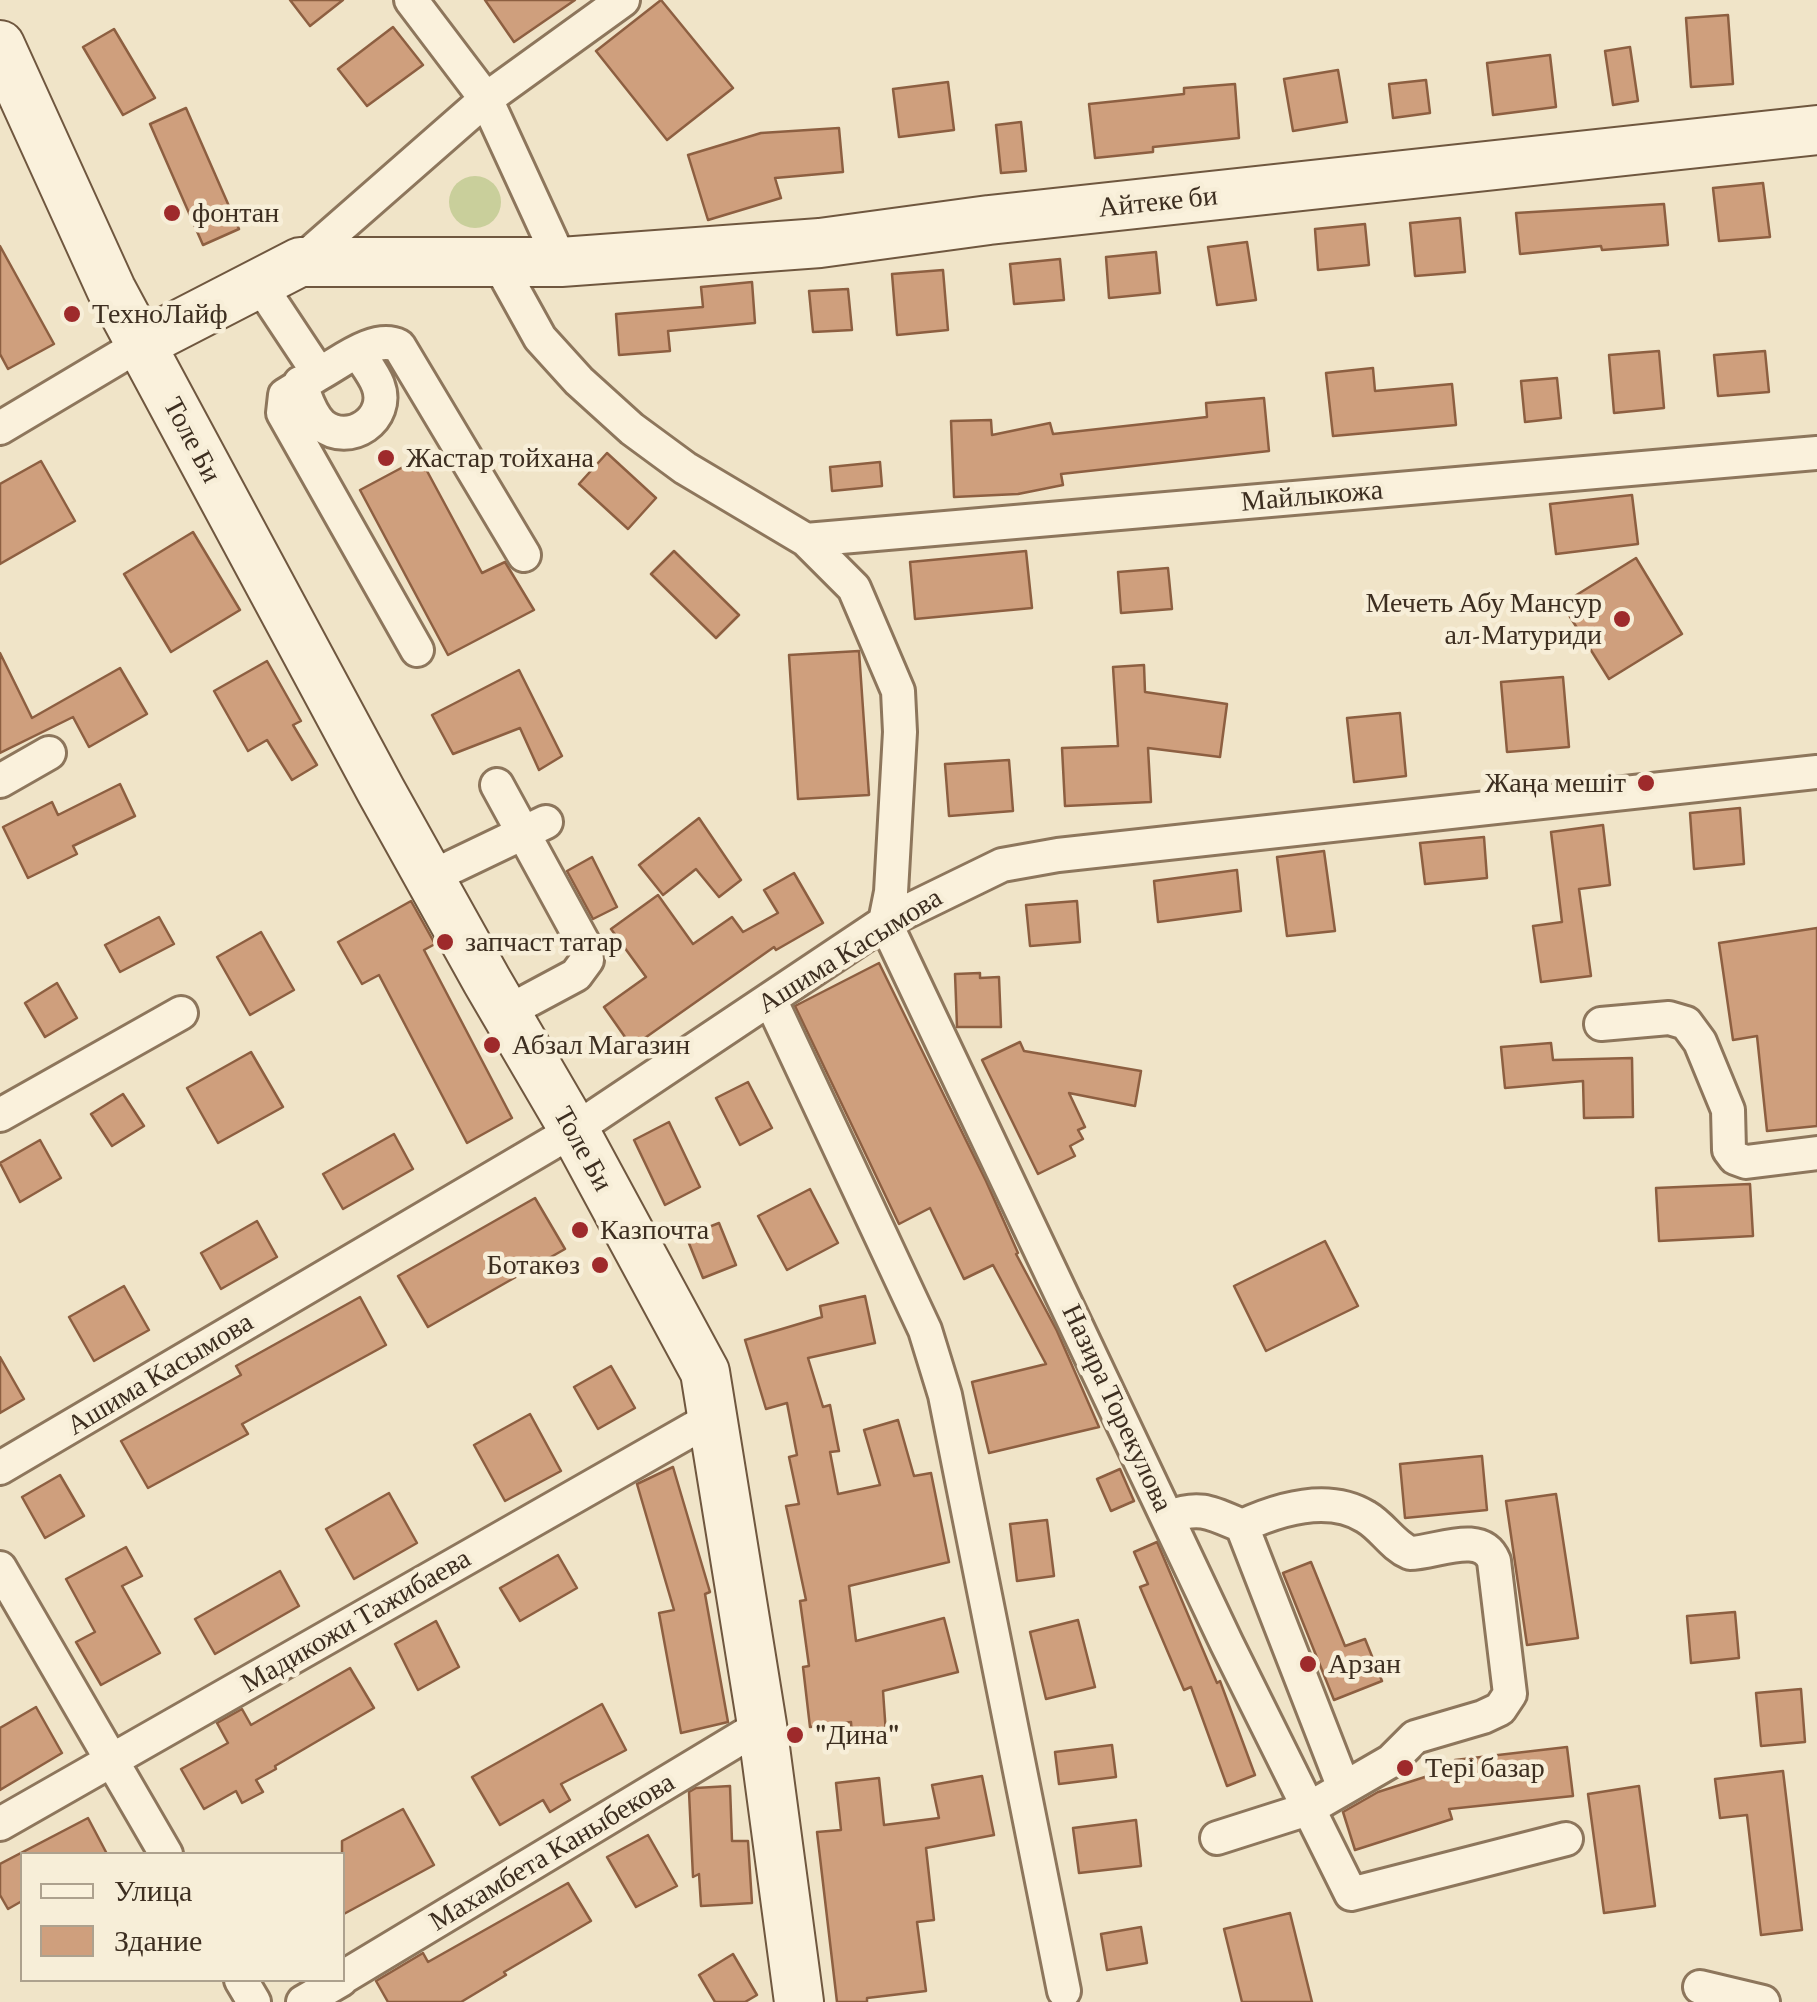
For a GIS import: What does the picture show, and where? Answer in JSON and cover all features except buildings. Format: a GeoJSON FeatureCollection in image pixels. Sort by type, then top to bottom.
{"type":"FeatureCollection","features":[{"type":"Feature","properties":{"kind":"street"},"geometry":{"type":"LineString","coordinates":[[411,0],[486,99],[561,262]]}},
{"type":"Feature","properties":{"kind":"street"},"geometry":{"type":"LineString","coordinates":[[0,428],[147,356],[279,272],[486,99],[623,0]]}},
{"type":"Feature","properties":{"kind":"street","name":"Толе Би"},"geometry":{"type":"LineString","coordinates":[[0,45],[111,289],[430,878],[574,1130],[705,1372],[762,1725],[800,2002]]}},
{"type":"Feature","properties":{"kind":"street","name":"Айтеке би"},"geometry":{"type":"LineString","coordinates":[[279,272],[561,262],[820,243],[988,220],[1817,130]]}},
{"type":"Feature","properties":{"kind":"street"},"geometry":{"type":"LineString","coordinates":[[499,264],[540,338],[579,381],[632,429],[685,468],[806,540],[854,588],[898,692],[896,803],[886,922]]}},
{"type":"Feature","properties":{"kind":"street"},"geometry":{"type":"LineString","coordinates":[[279,272],[310,378],[313,414],[322,426],[336,432],[354,433],[368,426],[381,398],[378,384],[358,352]]}},
{"type":"Feature","properties":{"kind":"street"},"geometry":{"type":"LineString","coordinates":[[418,650],[283,413],[285,395],[358,352],[377,344],[393,342],[399,346],[524,555]]}},
{"type":"Feature","properties":{"kind":"street","name":"Майлыкожа"},"geometry":{"type":"LineString","coordinates":[[806,540],[1817,452]]}},
{"type":"Feature","properties":{"kind":"street"},"geometry":{"type":"LineString","coordinates":[[0,780],[49,753]]}},
{"type":"Feature","properties":{"kind":"street","name":"Ашима Касымова"},"geometry":{"type":"LineString","coordinates":[[0,1468],[574,1130],[886,922],[1002,865],[1058,855],[1817,772]]}},
{"type":"Feature","properties":{"kind":"street"},"geometry":{"type":"LineString","coordinates":[[497,785],[535,827],[585,946],[587,960],[576,975],[505,1013]]}},
{"type":"Feature","properties":{"kind":"street"},"geometry":{"type":"LineString","coordinates":[[430,878],[535,827]]}},
{"type":"Feature","properties":{"kind":"street","name":"Назира Торекулова"},"geometry":{"type":"LineString","coordinates":[[886,922],[1351,1894],[1566,1839]]}},
{"type":"Feature","properties":{"kind":"street"},"geometry":{"type":"LineString","coordinates":[[770,999],[917,1313],[945,1394],[1064,1991]]}},
{"type":"Feature","properties":{"kind":"street"},"geometry":{"type":"LineString","coordinates":[[0,1115],[180,1013]]}},
{"type":"Feature","properties":{"kind":"street"},"geometry":{"type":"LineString","coordinates":[[1602,1024],[1669,1018],[1686,1023],[1700,1042],[1728,1110],[1729,1150],[1735,1158],[1746,1162],[1817,1153]]}},
{"type":"Feature","properties":{"kind":"street","name":"Мадикожи Тажибаева"},"geometry":{"type":"LineString","coordinates":[[0,1824],[712,1418]]}},
{"type":"Feature","properties":{"kind":"street"},"geometry":{"type":"LineString","coordinates":[[1216,1838],[1308,1808],[1391,1761],[1415,1737],[1500,1709],[1510,1694],[1494,1562],[1490,1552],[1480,1545],[1410,1553],[1370,1519],[1329,1504],[1270,1513],[1242,1526]]}},
{"type":"Feature","properties":{"kind":"street"},"geometry":{"type":"LineString","coordinates":[[1169,1517],[1189,1509],[1206,1511],[1242,1526],[1344,1788]]}},
{"type":"Feature","properties":{"kind":"street"},"geometry":{"type":"LineString","coordinates":[[0,1568],[165,1852]]}},
{"type":"Feature","properties":{"kind":"street","name":"Махамбета Каныбекова"},"geometry":{"type":"LineString","coordinates":[[345,1977],[762,1725]]}},
{"type":"Feature","properties":{"kind":"street","name":"Махамбета Каныбекова"},"geometry":{"type":"LineString","coordinates":[[303,2002],[337,1982]]}},
{"type":"Feature","properties":{"kind":"street"},"geometry":{"type":"LineString","coordinates":[[1700,1987],[1763,2002]]}},
{"type":"Feature","properties":{"kind":"green space"},"geometry":{"type":"Polygon","coordinates":[[[475,176],[493,184],[501,202],[493,220],[475,228],[457,220],[449,202],[457,184],[475,176]]]}},
{"type":"Feature","properties":{"kind":"place","name":"фонтан"},"geometry":{"type":"Point","coordinates":[172,213]}},
{"type":"Feature","properties":{"kind":"place","name":"ТехноЛайф"},"geometry":{"type":"Point","coordinates":[72,314]}},
{"type":"Feature","properties":{"kind":"place","name":"Жастар тойхана"},"geometry":{"type":"Point","coordinates":[386,458]}},
{"type":"Feature","properties":{"kind":"place","name":"Мечеть Абу Мансур ал-Матуриди"},"geometry":{"type":"Point","coordinates":[1622,619]}},
{"type":"Feature","properties":{"kind":"place","name":"Жаңа мешіт"},"geometry":{"type":"Point","coordinates":[1646,783]}},
{"type":"Feature","properties":{"kind":"place","name":"запчаст татар"},"geometry":{"type":"Point","coordinates":[445,942]}},
{"type":"Feature","properties":{"kind":"place","name":"Абзал Магазин"},"geometry":{"type":"Point","coordinates":[492,1045]}},
{"type":"Feature","properties":{"kind":"place","name":"Казпочта"},"geometry":{"type":"Point","coordinates":[580,1230]}},
{"type":"Feature","properties":{"kind":"place","name":"Ботакөз"},"geometry":{"type":"Point","coordinates":[600,1265]}},
{"type":"Feature","properties":{"kind":"place","name":"Арзан"},"geometry":{"type":"Point","coordinates":[1308,1664]}},
{"type":"Feature","properties":{"kind":"place","name":"\"Дина\""},"geometry":{"type":"Point","coordinates":[795,1735]}},
{"type":"Feature","properties":{"kind":"place","name":"Тері базар"},"geometry":{"type":"Point","coordinates":[1405,1768]}}]}
